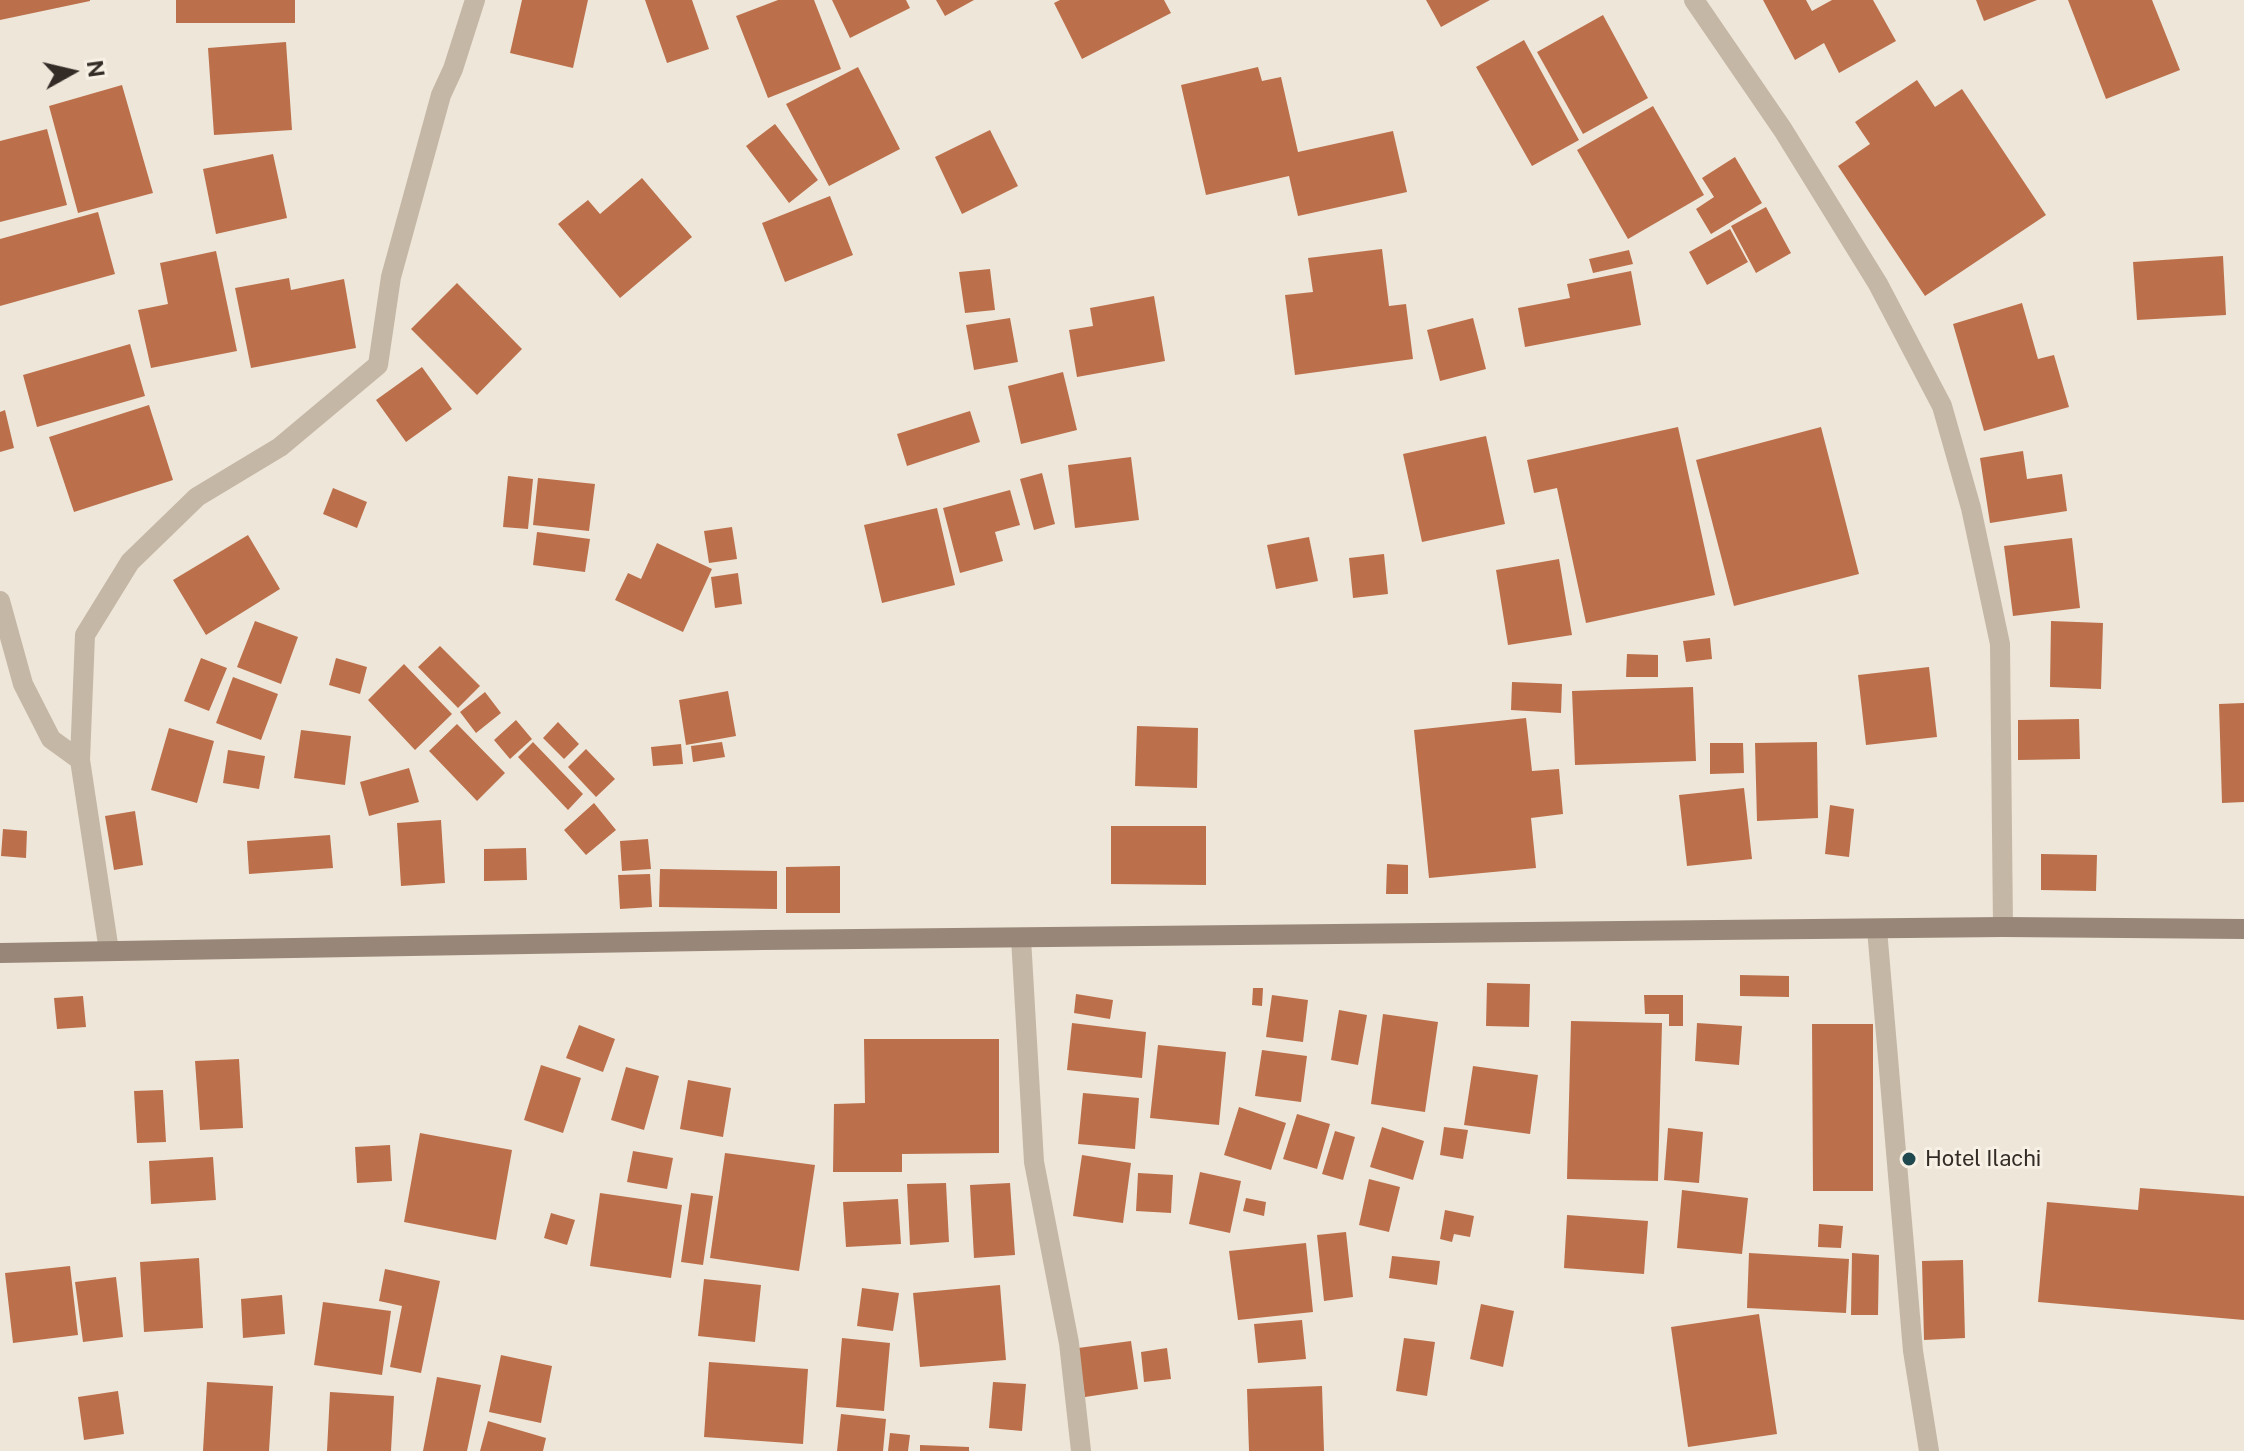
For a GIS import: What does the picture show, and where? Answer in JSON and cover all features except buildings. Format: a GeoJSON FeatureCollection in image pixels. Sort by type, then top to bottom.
{"type":"FeatureCollection","features":[{"type":"Feature","properties":{"kind":"main road"},"geometry":{"type":"LineString","coordinates":[[0,953],[2003,927],[2244,929]]}},
{"type":"Feature","properties":{"kind":"street"},"geometry":{"type":"LineString","coordinates":[[109,951],[80,760],[85,635],[130,562],[197,497],[280,447],[378,365],[391,277],[441,95],[453,69],[475,0]]}},
{"type":"Feature","properties":{"kind":"street"},"geometry":{"type":"LineString","coordinates":[[1694,0],[1783,130],[1878,284],[1942,406],[1971,508],[2000,644],[2003,927]]}},
{"type":"Feature","properties":{"kind":"street"},"geometry":{"type":"LineString","coordinates":[[0,601],[23,684],[51,739],[80,760]]}},
{"type":"Feature","properties":{"kind":"street"},"geometry":{"type":"LineString","coordinates":[[1877,929],[1913,1351],[1929,1451]]}},
{"type":"Feature","properties":{"kind":"street"},"geometry":{"type":"LineString","coordinates":[[1021,938],[1034,1162],[1069,1343],[1081,1451]]}},
{"type":"Feature","properties":{"kind":"place","name":"Hotel Ilachi"},"geometry":{"type":"Point","coordinates":[1909,1159]}}]}
